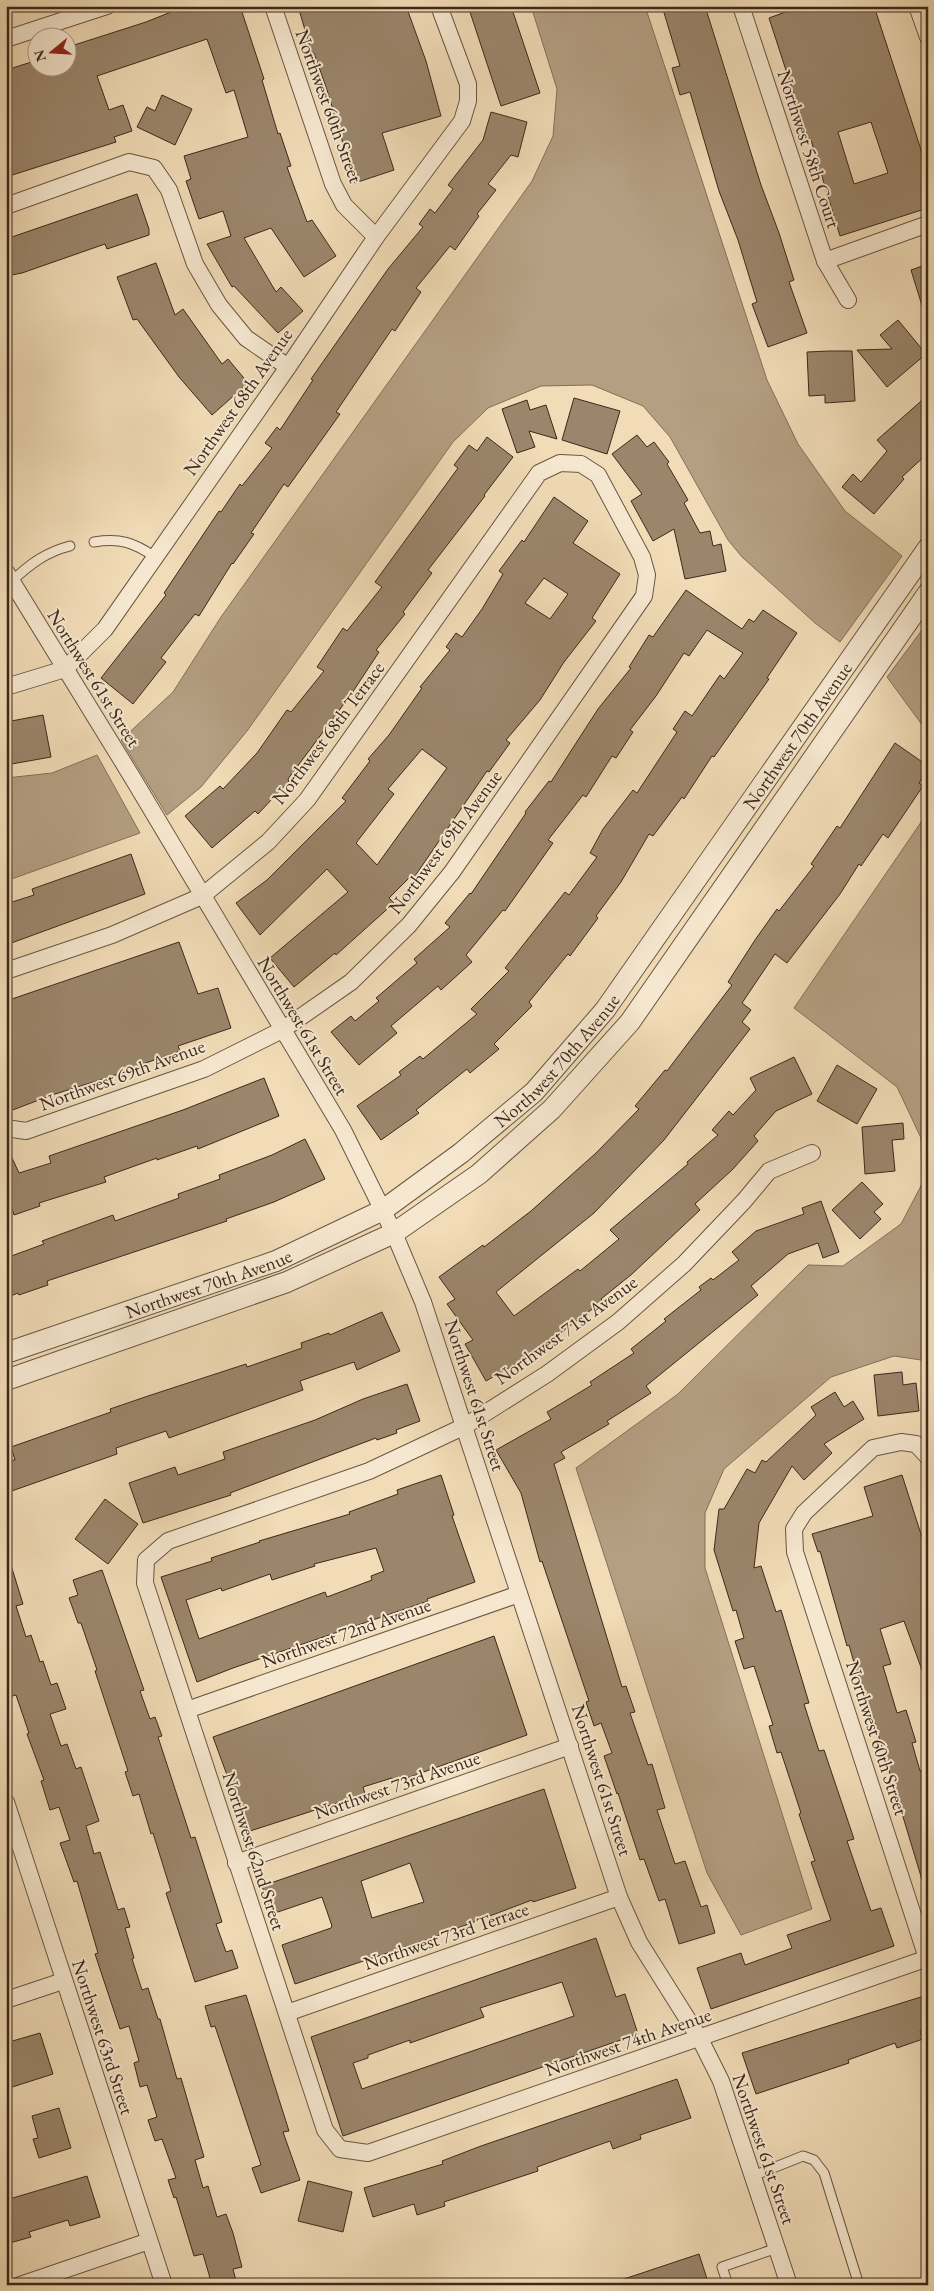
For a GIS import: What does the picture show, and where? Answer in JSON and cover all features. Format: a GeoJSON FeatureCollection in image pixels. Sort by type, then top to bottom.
{"type":"FeatureCollection","features":[{"type":"Feature","properties":{"kind":"street"},"geometry":{"type":"LineString","coordinates":[[6,39],[106,6]]}},
{"type":"Feature","properties":{"kind":"street","name":"Northwest 60th Street"},"geometry":{"type":"LineString","coordinates":[[273,6],[333,184],[344,204],[376,237]]}},
{"type":"Feature","properties":{"kind":"street","name":"Northwest 68th Avenue"},"geometry":{"type":"LineString","coordinates":[[6,687],[65,670],[105,629],[288,367],[376,237],[462,121],[468,101],[468,84],[438,6]]}},
{"type":"Feature","properties":{"kind":"street","name":"Northwest 58th Court"},"geometry":{"type":"LineString","coordinates":[[741,6],[825,261],[848,300]]}},
{"type":"Feature","properties":{"kind":"street"},"geometry":{"type":"LineString","coordinates":[[917,6],[928,37]]}},
{"type":"Feature","properties":{"kind":"street"},"geometry":{"type":"LineString","coordinates":[[6,206],[129,162],[154,168],[169,190],[195,264],[220,305],[246,338],[288,367]]}},
{"type":"Feature","properties":{"kind":"street"},"geometry":{"type":"LineString","coordinates":[[825,261],[928,224]]}},
{"type":"Feature","properties":{"kind":"street","name":"Northwest 68th Terrace"},"geometry":{"type":"LineString","coordinates":[[6,971],[112,935],[202,896],[268,842],[307,800],[539,473],[560,463],[581,464],[598,475],[642,557],[647,575]]}},
{"type":"Feature","properties":{"kind":"street","name":"Northwest 70th Avenue"},"geometry":{"type":"LineString","coordinates":[[6,1353],[276,1261],[383,1210],[461,1153],[534,1092],[604,1010],[928,548]]}},
{"type":"Feature","properties":{"kind":"street","name":"Northwest 69th Avenue"},"geometry":{"type":"LineString","coordinates":[[7,1129],[26,1131],[204,1069],[282,1030],[352,982],[409,925],[452,872],[644,596],[647,575]]}},
{"type":"Feature","properties":{"kind":"street","name":"Northwest 61st Street"},"geometry":{"type":"LineString","coordinates":[[9,576],[132,777],[342,1130],[394,1232],[423,1302],[619,1896],[639,1942],[700,2039],[721,2081],[789,2285]]}},
{"type":"Feature","properties":{"kind":"street","name":"Northwest 70th Avenue"},"geometry":{"type":"LineString","coordinates":[[6,1380],[286,1282],[394,1232],[479,1174],[545,1115],[630,1022],[928,593]]}},
{"type":"Feature","properties":{"kind":"street","name":"Northwest 71st Avenue"},"geometry":{"type":"LineString","coordinates":[[146,1560],[168,1542],[369,1471],[465,1426],[547,1374],[618,1322],[684,1264],[769,1171],[812,1152]]}},
{"type":"Feature","properties":{"kind":"street","name":"Northwest 60th Street"},"geometry":{"type":"LineString","coordinates":[[927,1958],[795,1552],[794,1529],[804,1513],[873,1448],[901,1442],[916,1444],[928,1457]]}},
{"type":"Feature","properties":{"kind":"street","name":"Northwest 62nd Street"},"geometry":{"type":"LineString","coordinates":[[146,1560],[145,1583],[236,1863],[325,2130],[340,2149]]}},
{"type":"Feature","properties":{"kind":"street","name":"Northwest 72nd Avenue"},"geometry":{"type":"LineString","coordinates":[[187,1710],[519,1594]]}},
{"type":"Feature","properties":{"kind":"street","name":"Northwest 73rd Avenue"},"geometry":{"type":"LineString","coordinates":[[236,1863],[570,1746]]}},
{"type":"Feature","properties":{"kind":"street","name":"Northwest 63rd Street"},"geometry":{"type":"LineString","coordinates":[[6,1802],[164,2285]]}},
{"type":"Feature","properties":{"kind":"street","name":"Northwest 73rd Terrace"},"geometry":{"type":"LineString","coordinates":[[287,2013],[619,1896]]}},
{"type":"Feature","properties":{"kind":"street","name":"Northwest 74th Avenue"},"geometry":{"type":"LineString","coordinates":[[340,2149],[368,2153],[700,2039],[927,1958]]}},
{"type":"Feature","properties":{"kind":"street"},"geometry":{"type":"LineString","coordinates":[[6,2000],[63,1981]]}},
{"type":"Feature","properties":{"kind":"street"},"geometry":{"type":"LineString","coordinates":[[20,2285],[149,2241]]}},
{"type":"Feature","properties":{"kind":"lane"},"geometry":{"type":"LineString","coordinates":[[94,542],[113,539],[128,542],[142,548],[155,557]]}},
{"type":"Feature","properties":{"kind":"lane"},"geometry":{"type":"LineString","coordinates":[[9,576],[54,550],[70,546]]}},
{"type":"Feature","properties":{"kind":"lane"},"geometry":{"type":"LineString","coordinates":[[753,2176],[803,2156],[814,2160],[824,2173],[860,2285]]}},
{"type":"Feature","properties":{"kind":"lane"},"geometry":{"type":"LineString","coordinates":[[728,2285],[722,2267],[777,2248]]}},
{"type":"Feature","properties":{"kind":"shaded area"},"geometry":{"type":"Polygon","coordinates":[[[531,6],[645,6],[767,380],[798,444],[845,511],[902,556],[840,642],[815,623],[742,557],[728,540],[670,437],[643,406],[592,385],[541,386],[488,408],[453,442],[247,731],[201,787],[167,815],[121,740],[173,692],[221,617],[532,181],[553,136],[557,89],[531,6]]]}},
{"type":"Feature","properties":{"kind":"shaded area"},"geometry":{"type":"Polygon","coordinates":[[[928,622],[928,733],[887,677],[928,622]]]}},
{"type":"Feature","properties":{"kind":"shaded area"},"geometry":{"type":"Polygon","coordinates":[[[97,755],[140,833],[6,881],[6,778],[52,773],[97,755]]]}},
{"type":"Feature","properties":{"kind":"shaded area"},"geometry":{"type":"Polygon","coordinates":[[[928,812],[928,1361],[894,1356],[831,1377],[724,1469],[705,1513],[705,1568],[812,1909],[741,1935],[707,1873],[576,1468],[678,1394],[808,1265],[843,1266],[901,1224],[922,1184],[921,1138],[897,1087],[794,1008],[928,812]]]}},
{"type":"Feature","properties":{"kind":"building"},"geometry":{"type":"Polygon","coordinates":[[[186,6],[240,6],[264,79],[262,80],[278,134],[280,133],[291,166],[287,167],[307,222],[312,220],[336,256],[304,277],[271,228],[244,238],[276,292],[281,287],[303,311],[278,333],[234,286],[232,287],[207,244],[231,236],[223,211],[199,219],[186,181],[191,179],[184,156],[248,137],[234,90],[226,93],[207,39],[97,76],[109,110],[123,105],[132,131],[114,137],[116,142],[6,177],[6,70],[28,63],[28,78],[78,78],[78,44],[146,22],[186,6]]]}},
{"type":"Feature","properties":{"kind":"building"},"geometry":{"type":"Polygon","coordinates":[[[298,6],[406,6],[426,61],[441,116],[382,133],[394,170],[355,183],[327,90],[314,53],[312,54],[298,6]]]}},
{"type":"Feature","properties":{"kind":"building"},"geometry":{"type":"Polygon","coordinates":[[[468,6],[511,6],[540,93],[501,106],[468,6]]]}},
{"type":"Feature","properties":{"kind":"building"},"geometry":{"type":"Polygon","coordinates":[[[662,6],[705,6],[761,185],[794,280],[789,282],[807,333],[768,347],[752,304],[757,302],[738,240],[719,191],[690,92],[680,95],[672,68],[680,66],[662,6]]]}},
{"type":"Feature","properties":{"kind":"building"},"geometry":{"type":"Polygon","coordinates":[[[802,6],[874,6],[928,171],[928,208],[840,236],[811,140],[809,141],[769,18],[802,6]],[[871,122],[838,132],[854,184],[888,173],[871,122]]]}},
{"type":"Feature","properties":{"kind":"building"},"geometry":{"type":"Polygon","coordinates":[[[162,95],[192,109],[175,145],[137,127],[147,107],[155,111],[162,95]]]}},
{"type":"Feature","properties":{"kind":"building"},"geometry":{"type":"Polygon","coordinates":[[[491,112],[527,122],[518,157],[511,155],[488,184],[496,190],[477,214],[479,216],[455,250],[450,246],[416,288],[421,292],[395,331],[392,329],[336,412],[340,414],[288,487],[284,484],[251,533],[254,534],[232,563],[199,616],[195,614],[161,658],[166,662],[133,704],[101,678],[166,595],[164,593],[219,511],[221,512],[240,484],[242,486],[272,448],[265,443],[277,427],[280,430],[313,380],[311,379],[388,269],[423,227],[419,224],[430,209],[435,213],[453,189],[448,185],[483,140],[491,112]]]}},
{"type":"Feature","properties":{"kind":"building"},"geometry":{"type":"Polygon","coordinates":[[[137,194],[149,229],[149,235],[107,249],[105,244],[22,273],[6,276],[6,239],[137,194]]]}},
{"type":"Feature","properties":{"kind":"building"},"geometry":{"type":"Polygon","coordinates":[[[156,263],[175,315],[183,309],[222,364],[228,359],[248,383],[212,415],[179,377],[137,319],[133,320],[117,277],[156,263]]]}},
{"type":"Feature","properties":{"kind":"building"},"geometry":{"type":"Polygon","coordinates":[[[928,264],[928,311],[924,312],[911,270],[928,264]]]}},
{"type":"Feature","properties":{"kind":"building"},"geometry":{"type":"Polygon","coordinates":[[[898,320],[926,354],[887,387],[857,350],[892,349],[880,335],[898,320]]]}},
{"type":"Feature","properties":{"kind":"building"},"geometry":{"type":"Polygon","coordinates":[[[852,351],[855,401],[825,403],[825,395],[809,396],[807,352],[852,351]]]}},
{"type":"Feature","properties":{"kind":"building"},"geometry":{"type":"Polygon","coordinates":[[[928,395],[928,453],[902,477],[904,479],[874,514],[842,487],[853,474],[861,482],[887,451],[877,440],[928,395]]]}},
{"type":"Feature","properties":{"kind":"building"},"geometry":{"type":"Polygon","coordinates":[[[574,398],[620,411],[607,454],[562,440],[574,398]]]}},
{"type":"Feature","properties":{"kind":"building"},"geometry":{"type":"Polygon","coordinates":[[[527,400],[530,410],[546,405],[557,439],[529,431],[535,447],[517,453],[502,409],[527,400]]]}},
{"type":"Feature","properties":{"kind":"building"},"geometry":{"type":"Polygon","coordinates":[[[637,435],[647,447],[654,442],[669,462],[667,464],[688,500],[684,503],[700,533],[710,531],[713,546],[721,544],[726,571],[685,579],[674,529],[653,541],[631,501],[642,494],[612,454],[637,435]]]}},
{"type":"Feature","properties":{"kind":"building"},"geometry":{"type":"Polygon","coordinates":[[[487,437],[513,457],[428,570],[432,573],[403,612],[405,614],[376,650],[379,652],[352,693],[288,779],[289,781],[258,814],[255,811],[212,848],[185,816],[220,786],[223,789],[257,753],[287,710],[291,712],[324,671],[317,667],[343,628],[347,631],[382,587],[375,582],[458,468],[454,465],[469,445],[477,451],[487,437]]]}},
{"type":"Feature","properties":{"kind":"building"},"geometry":{"type":"Polygon","coordinates":[[[554,497],[588,521],[573,543],[620,574],[592,618],[596,621],[564,662],[540,700],[506,740],[510,743],[489,772],[487,771],[413,879],[410,877],[389,898],[394,903],[336,955],[335,953],[294,987],[270,958],[348,892],[327,869],[260,935],[236,903],[267,880],[346,801],[342,798],[370,761],[368,759],[389,735],[422,688],[420,687],[450,650],[446,647],[456,633],[462,637],[503,574],[499,571],[522,540],[524,542],[554,497]],[[544,578],[525,603],[550,619],[568,594],[544,578]],[[422,749],[388,789],[394,794],[356,843],[377,865],[447,768],[422,749]]]}},
{"type":"Feature","properties":{"kind":"building"},"geometry":{"type":"Polygon","coordinates":[[[686,590],[742,629],[749,619],[754,622],[763,610],[797,633],[767,678],[769,679],[714,757],[712,756],[684,799],[682,797],[653,836],[649,834],[621,882],[596,916],[598,918],[570,956],[568,954],[529,1002],[532,1006],[494,1044],[499,1049],[470,1073],[467,1069],[416,1110],[419,1113],[381,1140],[357,1106],[401,1075],[399,1072],[420,1056],[423,1059],[477,1014],[471,1009],[509,971],[505,968],[565,892],[569,895],[597,857],[590,853],[603,829],[633,790],[637,793],[677,732],[673,729],[685,711],[692,716],[720,675],[724,679],[743,653],[707,630],[689,656],[684,653],[656,696],[630,730],[633,732],[616,758],[612,756],[586,797],[583,795],[548,840],[553,843],[505,911],[503,910],[466,955],[472,962],[441,990],[438,986],[391,1026],[397,1033],[359,1065],[331,1032],[351,1016],[355,1021],[379,1001],[376,998],[417,963],[414,959],[450,927],[445,923],[471,894],[525,812],[549,781],[551,782],[598,709],[631,668],[629,667],[649,635],[653,637],[686,590]]]}},
{"type":"Feature","properties":{"kind":"building"},"geometry":{"type":"Polygon","coordinates":[[[43,715],[51,757],[6,765],[6,722],[43,715]]]}},
{"type":"Feature","properties":{"kind":"building"},"geometry":{"type":"Polygon","coordinates":[[[895,743],[928,766],[919,783],[923,786],[888,838],[883,834],[787,963],[775,954],[742,1003],[751,1010],[742,1022],[750,1029],[664,1140],[594,1213],[496,1292],[514,1316],[578,1269],[580,1271],[619,1239],[610,1230],[688,1164],[687,1162],[718,1135],[712,1130],[729,1111],[733,1115],[756,1090],[750,1078],[794,1057],[812,1094],[776,1111],[754,1136],[758,1141],[733,1169],[695,1204],[700,1210],[632,1274],[601,1299],[603,1301],[531,1355],[486,1381],[465,1344],[473,1340],[447,1304],[455,1299],[439,1277],[483,1245],[484,1247],[531,1211],[596,1153],[639,1109],[635,1106],[665,1070],[667,1071],[732,985],[728,982],[755,940],[777,909],[779,911],[814,866],[811,864],[837,826],[840,828],[895,743]]]}},
{"type":"Feature","properties":{"kind":"building"},"geometry":{"type":"Polygon","coordinates":[[[131,854],[145,894],[6,945],[6,904],[34,895],[32,889],[131,854]]]}},
{"type":"Feature","properties":{"kind":"building"},"geometry":{"type":"Polygon","coordinates":[[[179,942],[198,994],[218,988],[231,1028],[178,1046],[180,1051],[140,1065],[141,1067],[52,1095],[10,1111],[6,1102],[6,1001],[179,942]]]}},
{"type":"Feature","properties":{"kind":"building"},"geometry":{"type":"Polygon","coordinates":[[[837,1065],[877,1089],[857,1124],[817,1101],[837,1065]]]}},
{"type":"Feature","properties":{"kind":"building"},"geometry":{"type":"Polygon","coordinates":[[[264,1078],[279,1116],[198,1149],[197,1146],[104,1177],[106,1182],[39,1203],[40,1206],[14,1215],[6,1191],[6,1145],[19,1173],[51,1163],[49,1156],[183,1110],[264,1078]]]}},
{"type":"Feature","properties":{"kind":"building"},"geometry":{"type":"Polygon","coordinates":[[[903,1123],[904,1139],[892,1140],[895,1171],[865,1174],[862,1127],[903,1123]]]}},
{"type":"Feature","properties":{"kind":"building"},"geometry":{"type":"Polygon","coordinates":[[[305,1139],[325,1179],[274,1202],[226,1219],[227,1221],[47,1281],[48,1285],[6,1298],[6,1258],[44,1244],[42,1241],[113,1215],[115,1221],[179,1198],[178,1194],[220,1179],[219,1175],[272,1155],[305,1139]]]}},
{"type":"Feature","properties":{"kind":"building"},"geometry":{"type":"Polygon","coordinates":[[[862,1182],[883,1204],[874,1212],[881,1219],[860,1239],[832,1210],[862,1182]]]}},
{"type":"Feature","properties":{"kind":"building"},"geometry":{"type":"Polygon","coordinates":[[[821,1201],[839,1252],[823,1258],[818,1243],[788,1254],[751,1286],[758,1295],[646,1386],[651,1393],[607,1421],[609,1424],[561,1452],[565,1458],[554,1464],[622,1687],[626,1686],[635,1712],[630,1713],[648,1765],[652,1764],[665,1808],[657,1810],[675,1864],[685,1861],[701,1907],[707,1905],[715,1933],[679,1944],[665,1899],[659,1901],[644,1859],[640,1860],[604,1756],[612,1753],[601,1723],[594,1726],[586,1702],[589,1701],[542,1561],[540,1562],[521,1493],[496,1450],[551,1419],[547,1412],[592,1385],[590,1382],[634,1353],[631,1349],[666,1321],[664,1319],[701,1290],[699,1287],[711,1278],[713,1280],[739,1260],[732,1252],[756,1231],[804,1214],[802,1208],[821,1201]]]}},
{"type":"Feature","properties":{"kind":"building"},"geometry":{"type":"Polygon","coordinates":[[[382,1312],[400,1351],[357,1370],[354,1362],[300,1381],[303,1390],[169,1438],[166,1431],[116,1448],[117,1454],[6,1493],[6,1461],[15,1460],[11,1447],[111,1412],[110,1409],[148,1396],[246,1364],[247,1367],[302,1348],[301,1343],[329,1333],[330,1335],[382,1312]]]}},
{"type":"Feature","properties":{"kind":"building"},"geometry":{"type":"Polygon","coordinates":[[[902,1372],[903,1385],[916,1383],[919,1411],[878,1416],[874,1375],[902,1372]]]}},
{"type":"Feature","properties":{"kind":"building"},"geometry":{"type":"Polygon","coordinates":[[[407,1384],[420,1421],[396,1430],[397,1433],[377,1440],[376,1438],[230,1493],[231,1495],[143,1523],[129,1483],[175,1467],[178,1475],[225,1459],[223,1452],[315,1420],[363,1399],[407,1384]]]}},
{"type":"Feature","properties":{"kind":"building"},"geometry":{"type":"Polygon","coordinates":[[[835,1392],[844,1407],[853,1401],[864,1419],[824,1444],[832,1453],[804,1480],[792,1466],[759,1523],[754,1568],[761,1566],[776,1612],[781,1610],[809,1703],[804,1704],[819,1751],[824,1750],[854,1839],[847,1841],[871,1911],[881,1908],[894,1946],[711,2009],[697,1968],[741,1953],[745,1965],[792,1948],[787,1935],[831,1920],[811,1862],[815,1861],[799,1814],[801,1813],[781,1752],[777,1753],[769,1726],[773,1725],[754,1666],[744,1669],[735,1641],[744,1638],[736,1610],[733,1611],[714,1550],[719,1509],[724,1509],[747,1469],[755,1473],[762,1460],[766,1462],[816,1415],[811,1407],[835,1392]]]}},
{"type":"Feature","properties":{"kind":"building"},"geometry":{"type":"Polygon","coordinates":[[[441,1475],[454,1515],[452,1516],[475,1582],[427,1599],[428,1601],[197,1682],[161,1577],[212,1561],[211,1558],[259,1541],[350,1514],[349,1512],[398,1494],[397,1490],[441,1475]],[[376,1548],[314,1564],[315,1566],[272,1580],[270,1574],[222,1591],[221,1588],[186,1600],[199,1639],[325,1592],[327,1597],[372,1580],[371,1576],[384,1571],[376,1548]]]}},
{"type":"Feature","properties":{"kind":"building"},"geometry":{"type":"Polygon","coordinates":[[[902,1475],[928,1556],[928,1680],[926,1681],[904,1621],[880,1629],[891,1664],[883,1666],[897,1713],[906,1710],[916,1742],[912,1743],[920,1771],[928,1769],[928,1882],[923,1883],[872,1714],[869,1715],[820,1551],[818,1552],[812,1534],[873,1516],[864,1487],[902,1475]]]}},
{"type":"Feature","properties":{"kind":"building"},"geometry":{"type":"Polygon","coordinates":[[[105,1499],[138,1524],[108,1564],[75,1539],[105,1499]]]}},
{"type":"Feature","properties":{"kind":"building"},"geometry":{"type":"Polygon","coordinates":[[[10,1562],[23,1604],[16,1606],[26,1637],[31,1635],[40,1662],[43,1661],[51,1685],[57,1683],[66,1709],[50,1714],[61,1746],[67,1744],[76,1769],[81,1767],[99,1821],[86,1826],[94,1854],[100,1852],[118,1910],[124,1908],[130,1927],[125,1928],[142,1990],[148,1988],[158,2019],[160,2019],[177,2079],[181,2078],[204,2157],[195,2160],[203,2188],[208,2186],[217,2217],[226,2214],[233,2233],[242,2267],[233,2269],[237,2285],[212,2285],[203,2254],[194,2256],[176,2197],[174,2198],[168,2180],[176,2178],[162,2139],[155,2141],[148,2120],[157,2117],[147,2085],[140,2087],[134,2063],[139,2061],[129,2026],[120,2029],[95,1954],[98,1953],[77,1881],[74,1882],[60,1843],[70,1840],[59,1807],[50,1810],[41,1781],[44,1780],[27,1734],[29,1733],[16,1695],[9,1697],[6,1688],[6,1563],[10,1562]]]}},
{"type":"Feature","properties":{"kind":"building"},"geometry":{"type":"Polygon","coordinates":[[[102,1570],[144,1690],[140,1691],[150,1719],[155,1717],[162,1736],[158,1737],[191,1838],[195,1837],[222,1922],[216,1924],[226,1952],[232,1950],[238,1968],[195,1982],[166,1893],[171,1891],[153,1833],[151,1834],[139,1794],[133,1796],[125,1772],[128,1771],[95,1671],[97,1670],[81,1623],[78,1623],[69,1598],[78,1595],[73,1580],[102,1570]]]}},
{"type":"Feature","properties":{"kind":"building"},"geometry":{"type":"Polygon","coordinates":[[[494,1636],[527,1735],[393,1783],[392,1778],[363,1787],[365,1794],[247,1832],[229,1775],[227,1775],[213,1737],[494,1636]]]}},
{"type":"Feature","properties":{"kind":"building"},"geometry":{"type":"Polygon","coordinates":[[[544,1789],[576,1888],[533,1902],[532,1900],[426,1940],[295,1984],[282,1945],[331,1928],[332,1926],[322,1897],[272,1914],[262,1886],[544,1789]],[[410,1863],[361,1881],[372,1918],[424,1902],[410,1863]]]}},
{"type":"Feature","properties":{"kind":"building"},"geometry":{"type":"Polygon","coordinates":[[[596,1938],[616,1997],[625,1994],[638,2034],[343,2136],[311,2037],[596,1938]],[[562,1982],[480,2008],[484,2017],[410,2043],[410,2040],[368,2055],[368,2058],[353,2063],[362,2089],[574,2016],[562,1982]]]}},
{"type":"Feature","properties":{"kind":"building"},"geometry":{"type":"Polygon","coordinates":[[[246,1995],[289,2131],[283,2132],[300,2180],[261,2193],[252,2168],[261,2165],[215,2026],[211,2027],[205,2006],[246,1995]]]}},
{"type":"Feature","properties":{"kind":"building"},"geometry":{"type":"Polygon","coordinates":[[[924,1996],[928,2007],[928,2028],[920,2031],[923,2039],[897,2048],[895,2043],[848,2060],[849,2063],[756,2094],[742,2053],[924,1996]]]}},
{"type":"Feature","properties":{"kind":"building"},"geometry":{"type":"Polygon","coordinates":[[[40,2033],[53,2074],[6,2089],[6,2053],[12,2051],[9,2042],[40,2033]]]}},
{"type":"Feature","properties":{"kind":"building"},"geometry":{"type":"Polygon","coordinates":[[[677,2079],[691,2118],[640,2135],[641,2139],[613,2149],[610,2141],[537,2167],[538,2171],[444,2202],[445,2206],[417,2215],[414,2204],[373,2217],[364,2188],[443,2164],[442,2161],[481,2146],[677,2079]]]}},
{"type":"Feature","properties":{"kind":"building"},"geometry":{"type":"Polygon","coordinates":[[[59,2108],[71,2148],[39,2158],[33,2139],[38,2138],[32,2116],[59,2108]]]}},
{"type":"Feature","properties":{"kind":"building"},"geometry":{"type":"Polygon","coordinates":[[[87,2176],[100,2217],[70,2226],[68,2220],[29,2232],[31,2237],[6,2244],[6,2200],[87,2176]]]}},
{"type":"Feature","properties":{"kind":"building"},"geometry":{"type":"Polygon","coordinates":[[[308,2181],[352,2192],[343,2232],[298,2221],[308,2181]]]}},
{"type":"Feature","properties":{"kind":"building"},"geometry":{"type":"Polygon","coordinates":[[[699,2254],[709,2285],[616,2285],[615,2282],[699,2254]]]}}]}
